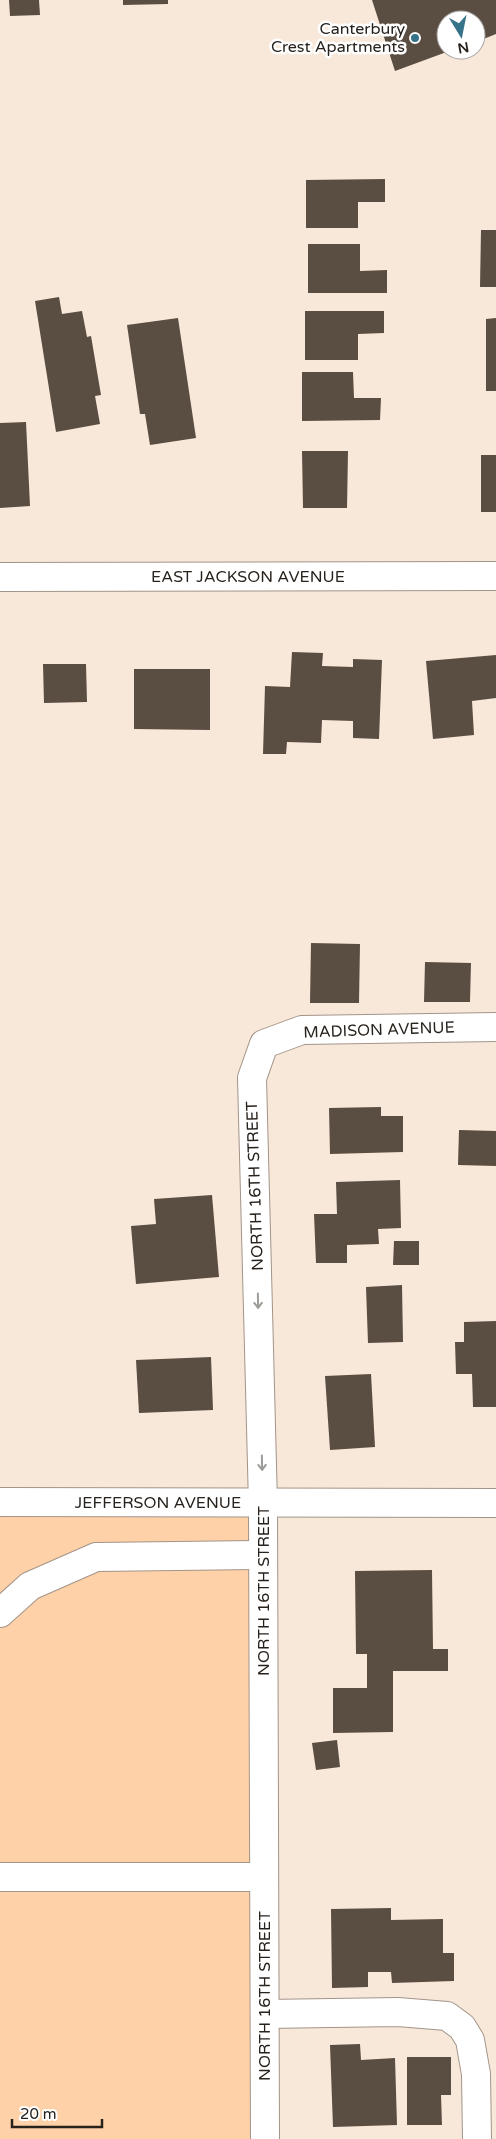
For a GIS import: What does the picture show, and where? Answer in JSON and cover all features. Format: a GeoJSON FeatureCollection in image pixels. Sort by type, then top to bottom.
{"type":"FeatureCollection","features":[{"type":"Feature","properties":{"kind":"street","name":"EAST JACKSON AVENUE"},"geometry":{"type":"LineString","coordinates":[[0,576],[496,576]]}},
{"type":"Feature","properties":{"kind":"street","name":"MADISON AVENUE"},"geometry":{"type":"LineString","coordinates":[[264,1044],[302,1030],[496,1027]]}},
{"type":"Feature","properties":{"kind":"street","name":"NORTH 16TH STREET"},"geometry":{"type":"LineString","coordinates":[[264,1044],[252,1078],[263,1504],[266,2139]]}},
{"type":"Feature","properties":{"kind":"street","name":"JEFFERSON AVENUE"},"geometry":{"type":"LineString","coordinates":[[0,1502],[496,1503]]}},
{"type":"Feature","properties":{"kind":"street"},"geometry":{"type":"LineString","coordinates":[[0,1614],[30,1586],[96,1557],[263,1554]]}},
{"type":"Feature","properties":{"kind":"street"},"geometry":{"type":"LineString","coordinates":[[0,1877],[264,1877]]}},
{"type":"Feature","properties":{"kind":"street"},"geometry":{"type":"LineString","coordinates":[[264,2014],[398,2012],[447,2016],[462,2027],[470,2040],[476,2074],[477,2139]]}},
{"type":"Feature","properties":{"kind":"shaded area"},"geometry":{"type":"Polygon","coordinates":[[[0,1502],[263,1504],[265,2139],[0,2139],[0,1502]]]}},
{"type":"Feature","properties":{"kind":"building"},"geometry":{"type":"Polygon","coordinates":[[[9,0],[39,0],[40,15],[10,16],[9,0]]]}},
{"type":"Feature","properties":{"kind":"building"},"geometry":{"type":"Polygon","coordinates":[[[123,0],[168,0],[168,4],[123,5],[123,0]]]}},
{"type":"Feature","properties":{"kind":"building","name":"Canterbury Crest Apartments"},"geometry":{"type":"Polygon","coordinates":[[[372,0],[496,0],[496,34],[486,38],[486,10],[436,10],[436,56],[395,71],[372,0]]]}},
{"type":"Feature","properties":{"kind":"building"},"geometry":{"type":"Polygon","coordinates":[[[385,179],[385,202],[358,202],[358,228],[306,228],[306,180],[385,179]]]}},
{"type":"Feature","properties":{"kind":"building"},"geometry":{"type":"Polygon","coordinates":[[[481,230],[496,230],[496,287],[480,287],[481,230]]]}},
{"type":"Feature","properties":{"kind":"building"},"geometry":{"type":"Polygon","coordinates":[[[308,244],[360,244],[360,271],[387,270],[387,293],[308,293],[308,244]]]}},
{"type":"Feature","properties":{"kind":"building"},"geometry":{"type":"Polygon","coordinates":[[[59,297],[62,314],[82,311],[87,337],[91,336],[101,395],[95,396],[100,424],[56,432],[35,301],[59,297]]]}},
{"type":"Feature","properties":{"kind":"building"},"geometry":{"type":"Polygon","coordinates":[[[305,311],[384,311],[384,333],[358,334],[358,360],[305,360],[305,311]]]}},
{"type":"Feature","properties":{"kind":"building"},"geometry":{"type":"Polygon","coordinates":[[[178,318],[196,438],[150,445],[145,414],[140,414],[127,325],[178,318]]]}},
{"type":"Feature","properties":{"kind":"building"},"geometry":{"type":"Polygon","coordinates":[[[496,318],[496,391],[486,391],[486,319],[496,318]]]}},
{"type":"Feature","properties":{"kind":"building"},"geometry":{"type":"Polygon","coordinates":[[[302,372],[353,372],[354,398],[381,398],[380,420],[302,421],[302,372]]]}},
{"type":"Feature","properties":{"kind":"building"},"geometry":{"type":"Polygon","coordinates":[[[26,422],[30,506],[0,508],[0,423],[26,422]]]}},
{"type":"Feature","properties":{"kind":"building"},"geometry":{"type":"Polygon","coordinates":[[[302,451],[348,451],[347,508],[303,508],[302,451]]]}},
{"type":"Feature","properties":{"kind":"building"},"geometry":{"type":"Polygon","coordinates":[[[481,455],[496,455],[496,512],[481,512],[481,455]]]}},
{"type":"Feature","properties":{"kind":"building"},"geometry":{"type":"Polygon","coordinates":[[[292,652],[323,653],[322,666],[353,667],[353,659],[382,660],[379,739],[353,738],[353,721],[322,720],[321,743],[287,742],[286,754],[263,754],[265,686],[290,687],[292,652]]]}},
{"type":"Feature","properties":{"kind":"building"},"geometry":{"type":"Polygon","coordinates":[[[496,655],[496,698],[472,701],[474,735],[433,739],[426,661],[496,655]]]}},
{"type":"Feature","properties":{"kind":"building"},"geometry":{"type":"Polygon","coordinates":[[[43,664],[86,664],[87,702],[44,703],[43,664]]]}},
{"type":"Feature","properties":{"kind":"building"},"geometry":{"type":"Polygon","coordinates":[[[134,669],[210,669],[210,730],[134,729],[134,669]]]}},
{"type":"Feature","properties":{"kind":"building"},"geometry":{"type":"Polygon","coordinates":[[[311,943],[360,944],[359,1003],[310,1003],[311,943]]]}},
{"type":"Feature","properties":{"kind":"building"},"geometry":{"type":"Polygon","coordinates":[[[425,962],[471,963],[470,1002],[424,1002],[425,962]]]}},
{"type":"Feature","properties":{"kind":"building"},"geometry":{"type":"Polygon","coordinates":[[[381,1107],[381,1116],[403,1116],[403,1152],[330,1154],[329,1108],[381,1107]]]}},
{"type":"Feature","properties":{"kind":"building"},"geometry":{"type":"Polygon","coordinates":[[[459,1130],[496,1131],[496,1166],[458,1165],[459,1130]]]}},
{"type":"Feature","properties":{"kind":"building"},"geometry":{"type":"Polygon","coordinates":[[[400,1180],[401,1228],[378,1229],[379,1244],[347,1245],[347,1263],[316,1263],[314,1214],[337,1214],[336,1182],[400,1180]]]}},
{"type":"Feature","properties":{"kind":"building"},"geometry":{"type":"Polygon","coordinates":[[[212,1195],[219,1277],[136,1284],[131,1226],[156,1224],[154,1199],[212,1195]]]}},
{"type":"Feature","properties":{"kind":"building"},"geometry":{"type":"Polygon","coordinates":[[[394,1241],[419,1241],[419,1265],[393,1265],[394,1241]]]}},
{"type":"Feature","properties":{"kind":"building"},"geometry":{"type":"Polygon","coordinates":[[[402,1285],[403,1342],[368,1343],[366,1287],[402,1285]]]}},
{"type":"Feature","properties":{"kind":"building"},"geometry":{"type":"Polygon","coordinates":[[[496,1321],[496,1407],[473,1407],[472,1374],[456,1374],[455,1342],[464,1342],[464,1322],[496,1321]]]}},
{"type":"Feature","properties":{"kind":"building"},"geometry":{"type":"Polygon","coordinates":[[[211,1357],[213,1410],[139,1413],[136,1360],[211,1357]]]}},
{"type":"Feature","properties":{"kind":"building"},"geometry":{"type":"Polygon","coordinates":[[[371,1374],[375,1447],[330,1450],[325,1376],[371,1374]]]}},
{"type":"Feature","properties":{"kind":"building"},"geometry":{"type":"Polygon","coordinates":[[[432,1570],[433,1649],[448,1649],[448,1671],[393,1671],[393,1732],[333,1733],[333,1688],[367,1688],[367,1654],[356,1654],[355,1571],[432,1570]]]}},
{"type":"Feature","properties":{"kind":"building"},"geometry":{"type":"Polygon","coordinates":[[[337,1740],[340,1767],[316,1770],[312,1743],[337,1740]]]}},
{"type":"Feature","properties":{"kind":"building"},"geometry":{"type":"Polygon","coordinates":[[[391,1908],[391,1920],[443,1919],[443,1953],[454,1953],[454,1981],[392,1983],[391,1972],[368,1972],[368,1987],[332,1988],[331,1909],[391,1908]]]}},
{"type":"Feature","properties":{"kind":"building"},"geometry":{"type":"Polygon","coordinates":[[[360,2044],[361,2060],[395,2058],[397,2125],[333,2127],[330,2045],[360,2044]]]}},
{"type":"Feature","properties":{"kind":"building"},"geometry":{"type":"Polygon","coordinates":[[[407,2057],[451,2057],[451,2095],[441,2095],[442,2125],[407,2125],[407,2057]]]}},
{"type":"Feature","properties":{"kind":"place","name":"Canterbury Crest Apartments"},"geometry":{"type":"Point","coordinates":[415,38]}}]}
